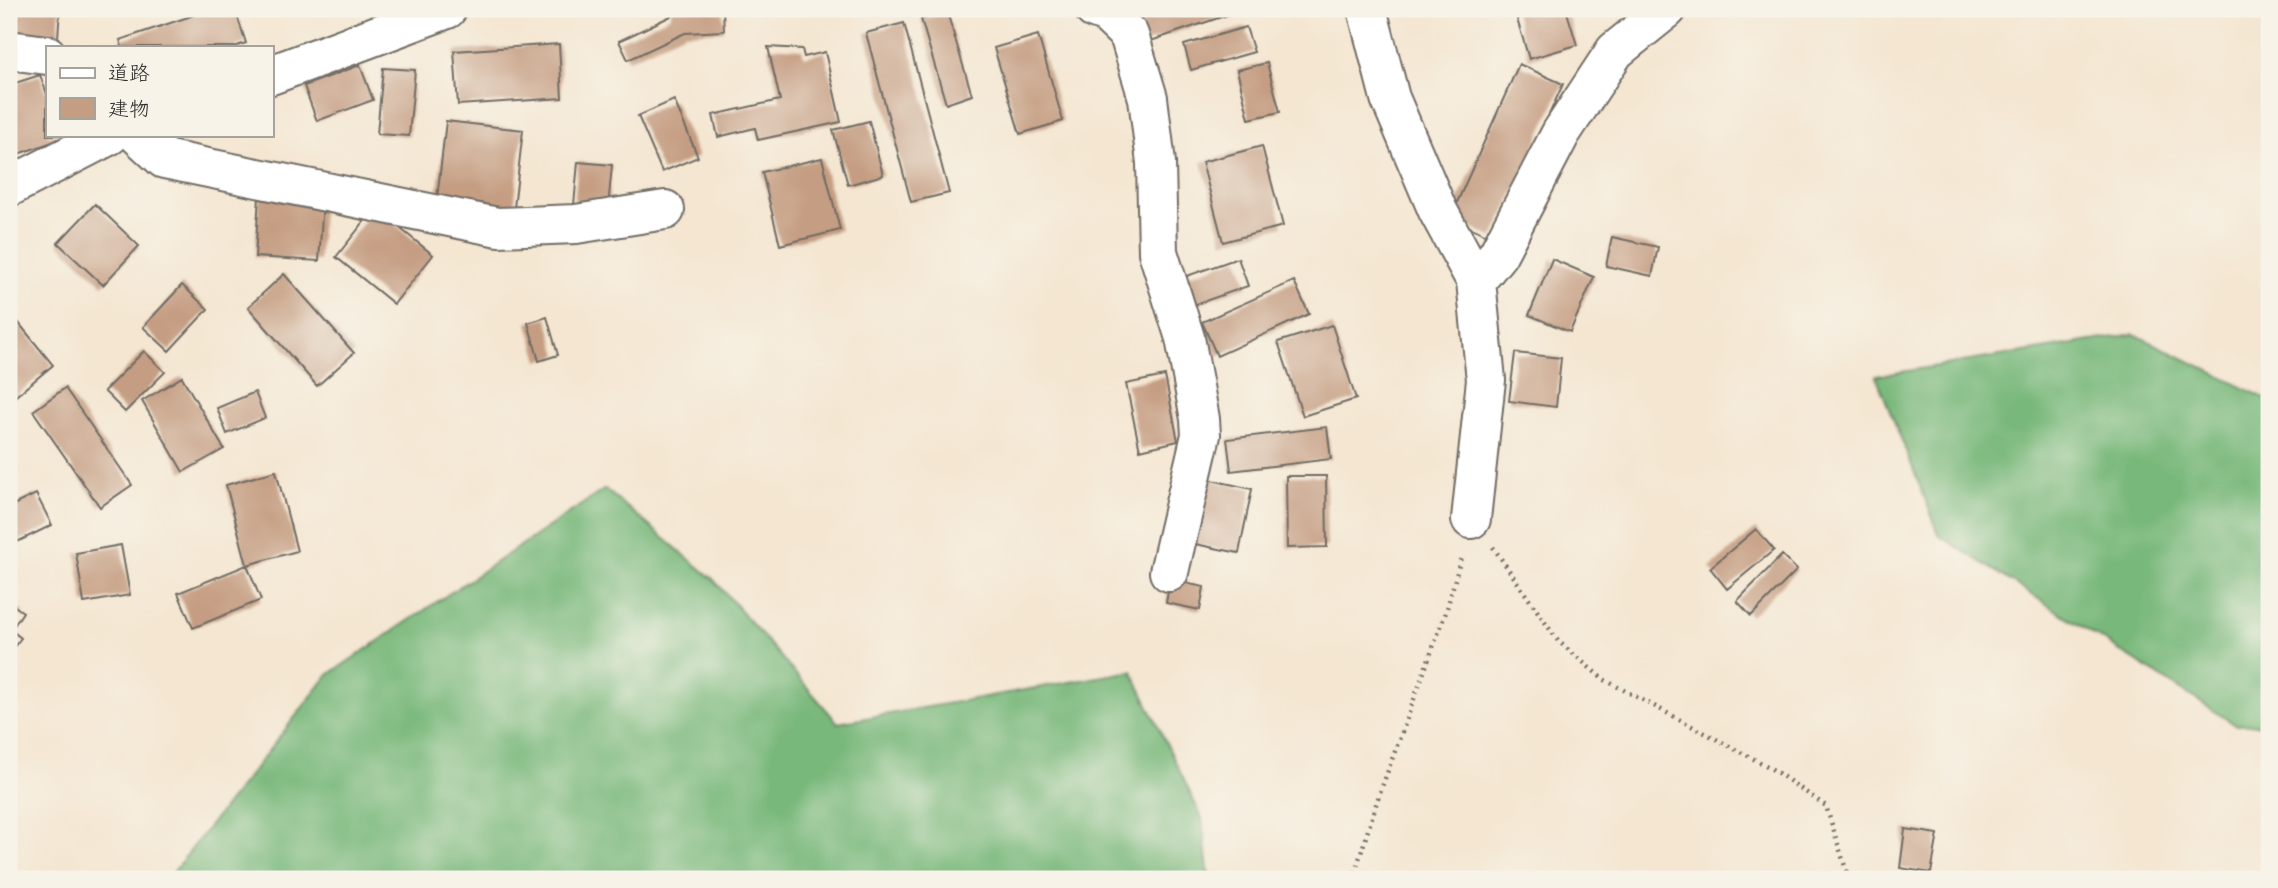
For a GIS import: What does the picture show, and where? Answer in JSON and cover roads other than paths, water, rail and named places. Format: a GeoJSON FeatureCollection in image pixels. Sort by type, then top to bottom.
{"type":"FeatureCollection","features":[{"type":"Feature","properties":{"kind":"street"},"geometry":{"type":"LineString","coordinates":[[273,74],[447,9]]}},
{"type":"Feature","properties":{"kind":"street"},"geometry":{"type":"LineString","coordinates":[[1094,9],[1107,13],[1129,35],[1148,98],[1156,163],[1158,252],[1185,338],[1200,418],[1201,435],[1170,572]]}},
{"type":"Feature","properties":{"kind":"street"},"geometry":{"type":"LineString","coordinates":[[1367,9],[1390,98],[1438,211],[1476,281],[1486,380],[1471,519]]}},
{"type":"Feature","properties":{"kind":"street"},"geometry":{"type":"LineString","coordinates":[[1476,281],[1498,254],[1561,133],[1615,51],[1667,9]]}},
{"type":"Feature","properties":{"kind":"street"},"geometry":{"type":"LineString","coordinates":[[9,50],[46,55]]}},
{"type":"Feature","properties":{"kind":"street"},"geometry":{"type":"LineString","coordinates":[[9,187],[108,136]]}},
{"type":"Feature","properties":{"kind":"street"},"geometry":{"type":"LineString","coordinates":[[139,136],[164,159],[499,227],[576,224],[665,210]]}}]}
